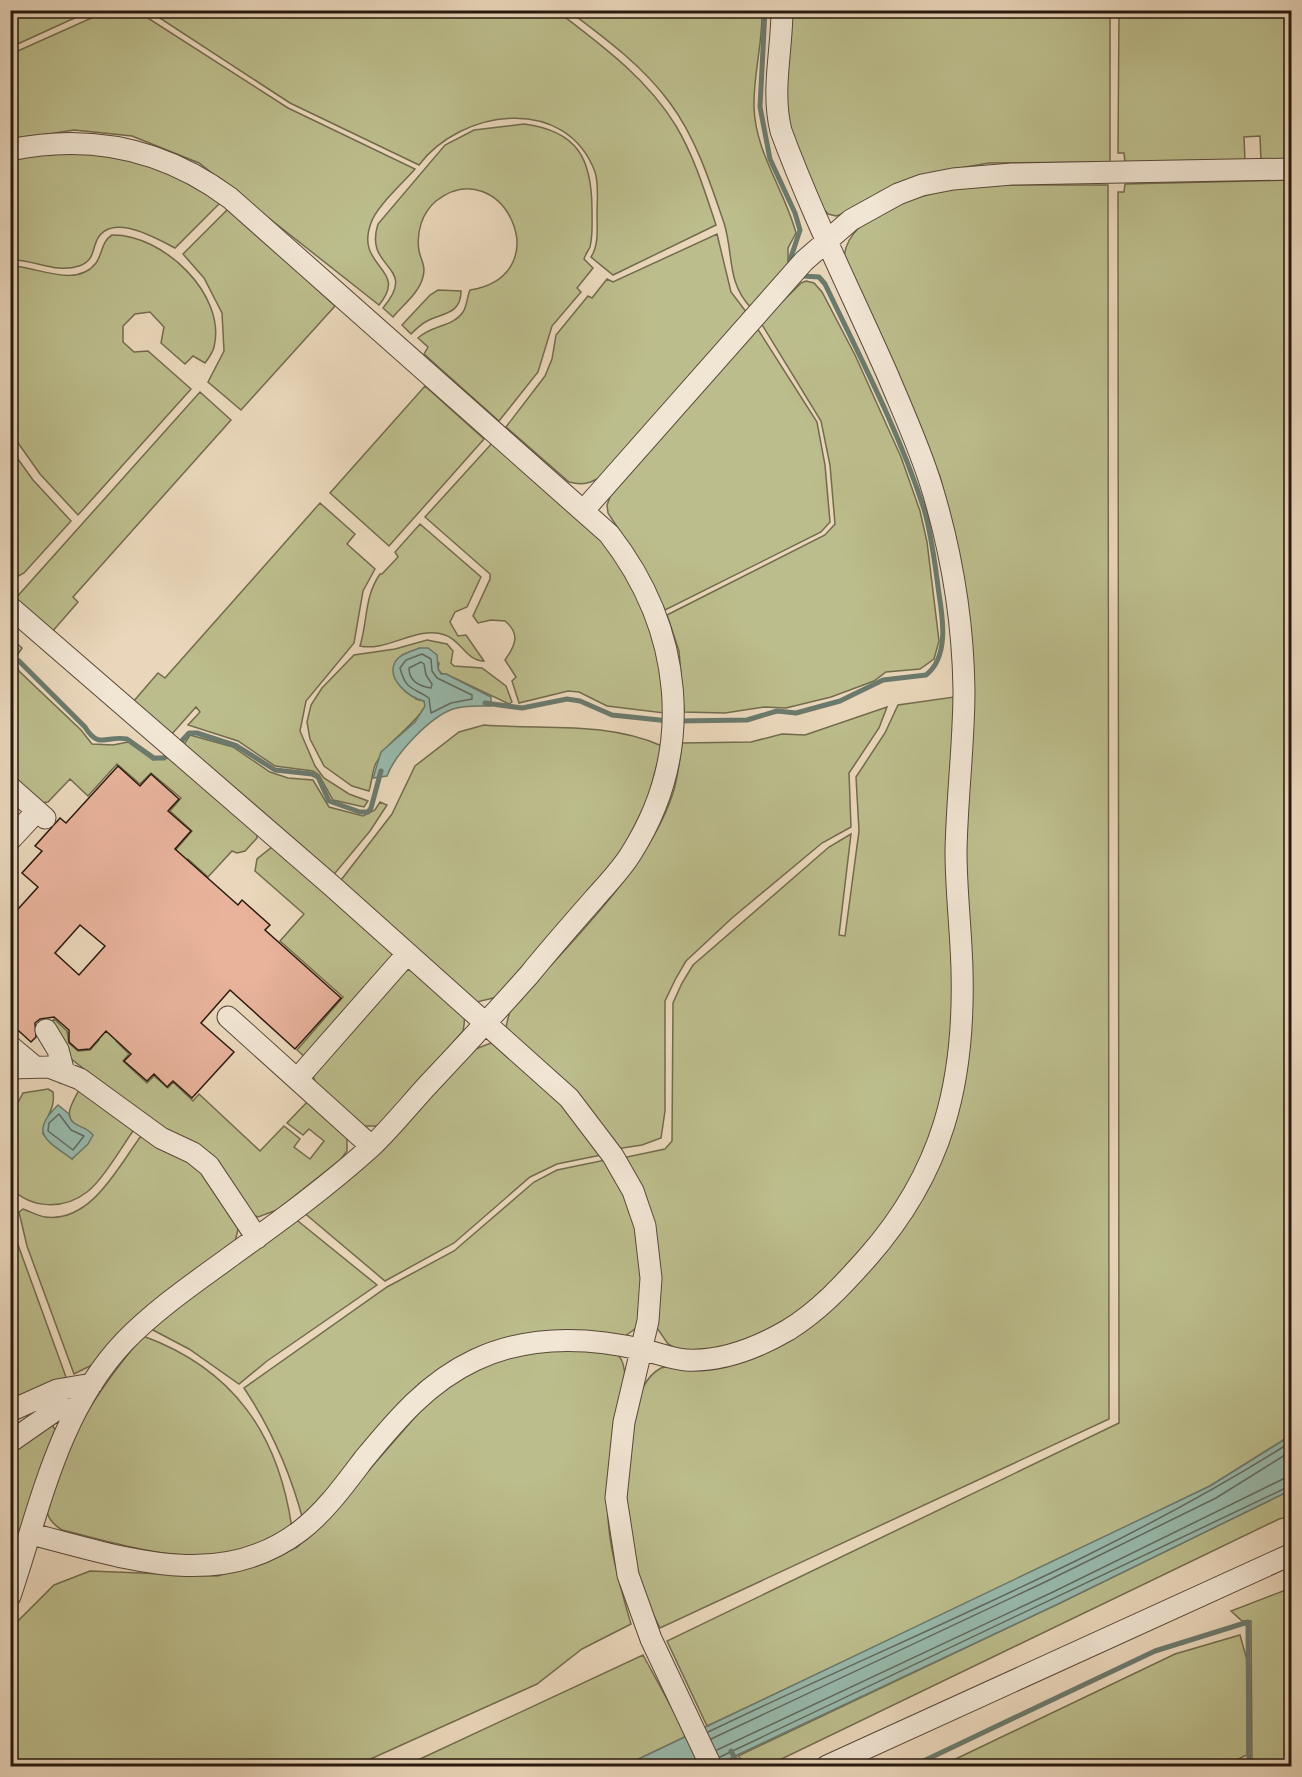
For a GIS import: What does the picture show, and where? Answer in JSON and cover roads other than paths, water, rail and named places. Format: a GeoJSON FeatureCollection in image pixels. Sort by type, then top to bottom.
{"type":"FeatureCollection","features":[{"type":"Feature","properties":{"kind":"street"},"geometry":{"type":"LineString","coordinates":[[31,1534],[156,1565],[213,1566],[243,1560],[274,1548],[302,1530],[418,1398],[468,1363],[503,1349],[537,1342],[566,1341],[642,1350],[685,1360],[729,1356],[778,1335],[816,1311],[877,1247],[901,1215],[934,1156],[953,1097],[962,1001],[956,854],[964,690],[959,606],[953,571],[930,482],[902,409],[789,154],[777,116],[776,81],[782,10]]}},
{"type":"Feature","properties":{"kind":"street"},"geometry":{"type":"LineString","coordinates":[[10,150],[53,144],[118,147],[152,154],[205,179],[230,198],[609,534],[628,559],[657,618],[670,663],[672,720],[661,788],[651,817],[632,853],[485,1024],[371,1146],[257,1238],[176,1297],[150,1319],[123,1343],[92,1384],[59,1443],[10,1596]]}},
{"type":"Feature","properties":{"kind":"street"},"geometry":{"type":"LineString","coordinates":[[584,510],[826,239],[851,220],[898,195],[922,185],[953,179],[1012,174],[1292,170]]}},
{"type":"Feature","properties":{"kind":"street"},"geometry":{"type":"LineString","coordinates":[[10,608],[174,749],[569,1098],[607,1147],[633,1191],[645,1226],[651,1278],[648,1321],[624,1422],[616,1498],[628,1575],[651,1639],[711,1767]]}},
{"type":"Feature","properties":{"kind":"street"},"geometry":{"type":"LineString","coordinates":[[10,787],[41,815],[10,840]]}},
{"type":"Feature","properties":{"kind":"street"},"geometry":{"type":"LineString","coordinates":[[298,1078],[407,954]]}},
{"type":"Feature","properties":{"kind":"street"},"geometry":{"type":"LineString","coordinates":[[228,1017],[371,1146]]}},
{"type":"Feature","properties":{"kind":"street"},"geometry":{"type":"LineString","coordinates":[[46,1030],[58,1050],[64,1073]]}},
{"type":"Feature","properties":{"kind":"street"},"geometry":{"type":"LineString","coordinates":[[10,1046],[34,1066]]}},
{"type":"Feature","properties":{"kind":"street"},"geometry":{"type":"LineString","coordinates":[[10,1068],[49,1067],[80,1079],[161,1138],[193,1153],[209,1166],[257,1238]]}},
{"type":"Feature","properties":{"kind":"street"},"geometry":{"type":"LineString","coordinates":[[10,1411],[57,1390],[92,1384]]}},
{"type":"Feature","properties":{"kind":"street"},"geometry":{"type":"LineString","coordinates":[[10,1442],[56,1410],[76,1409]]}},
{"type":"Feature","properties":{"kind":"street"},"geometry":{"type":"LineString","coordinates":[[827,1767],[1292,1554]]}},
{"type":"Feature","properties":{"kind":"water"},"geometry":{"type":"Polygon","coordinates":[[[420,648],[428,648],[437,655],[438,669],[441,674],[446,674],[491,697],[491,706],[462,707],[444,713],[414,737],[397,757],[387,776],[373,778],[381,752],[415,722],[425,706],[424,701],[412,696],[401,687],[393,669],[400,657],[420,648]]]}},
{"type":"Feature","properties":{"kind":"water"},"geometry":{"type":"Polygon","coordinates":[[[58,1105],[69,1114],[73,1122],[93,1135],[88,1144],[72,1159],[48,1141],[44,1135],[44,1123],[58,1105]]]}},
{"type":"Feature","properties":{"kind":"water"},"geometry":{"type":"Polygon","coordinates":[[[1282,1441],[1291,1441],[1291,1490],[1058,1604],[714,1766],[624,1766],[1210,1486],[1282,1441]]]}},
{"type":"Feature","properties":{"kind":"waterway"},"geometry":{"type":"LineString","coordinates":[[765,10],[760,107],[770,159],[795,213],[800,230],[790,260],[795,265]]}},
{"type":"Feature","properties":{"kind":"waterway"},"geometry":{"type":"LineString","coordinates":[[678,721],[747,720],[777,711],[796,713],[840,701],[883,680],[926,675],[933,667],[941,648],[943,626],[933,551],[927,519],[914,480],[878,395],[825,284],[819,277],[803,276],[801,273]]}},
{"type":"Feature","properties":{"kind":"waterway"},"geometry":{"type":"LineString","coordinates":[[19,661],[95,738],[99,740],[127,739],[154,758],[164,758],[172,751]]}},
{"type":"Feature","properties":{"kind":"waterway"},"geometry":{"type":"LineString","coordinates":[[485,703],[522,708],[567,699],[580,701],[612,715],[669,721]]}},
{"type":"Feature","properties":{"kind":"waterway"},"geometry":{"type":"LineString","coordinates":[[178,745],[189,733],[197,733],[237,746],[275,770],[312,774],[318,777],[329,801],[360,812],[368,812],[371,808],[381,771]]}},
{"type":"Feature","properties":{"kind":"waterway"},"geometry":{"type":"LineString","coordinates":[[913,1766],[1155,1651],[1248,1622],[1249,1766]]}},
{"type":"Feature","properties":{"kind":"waterway"},"geometry":{"type":"LineString","coordinates":[[731,1751],[738,1764]]}}]}
